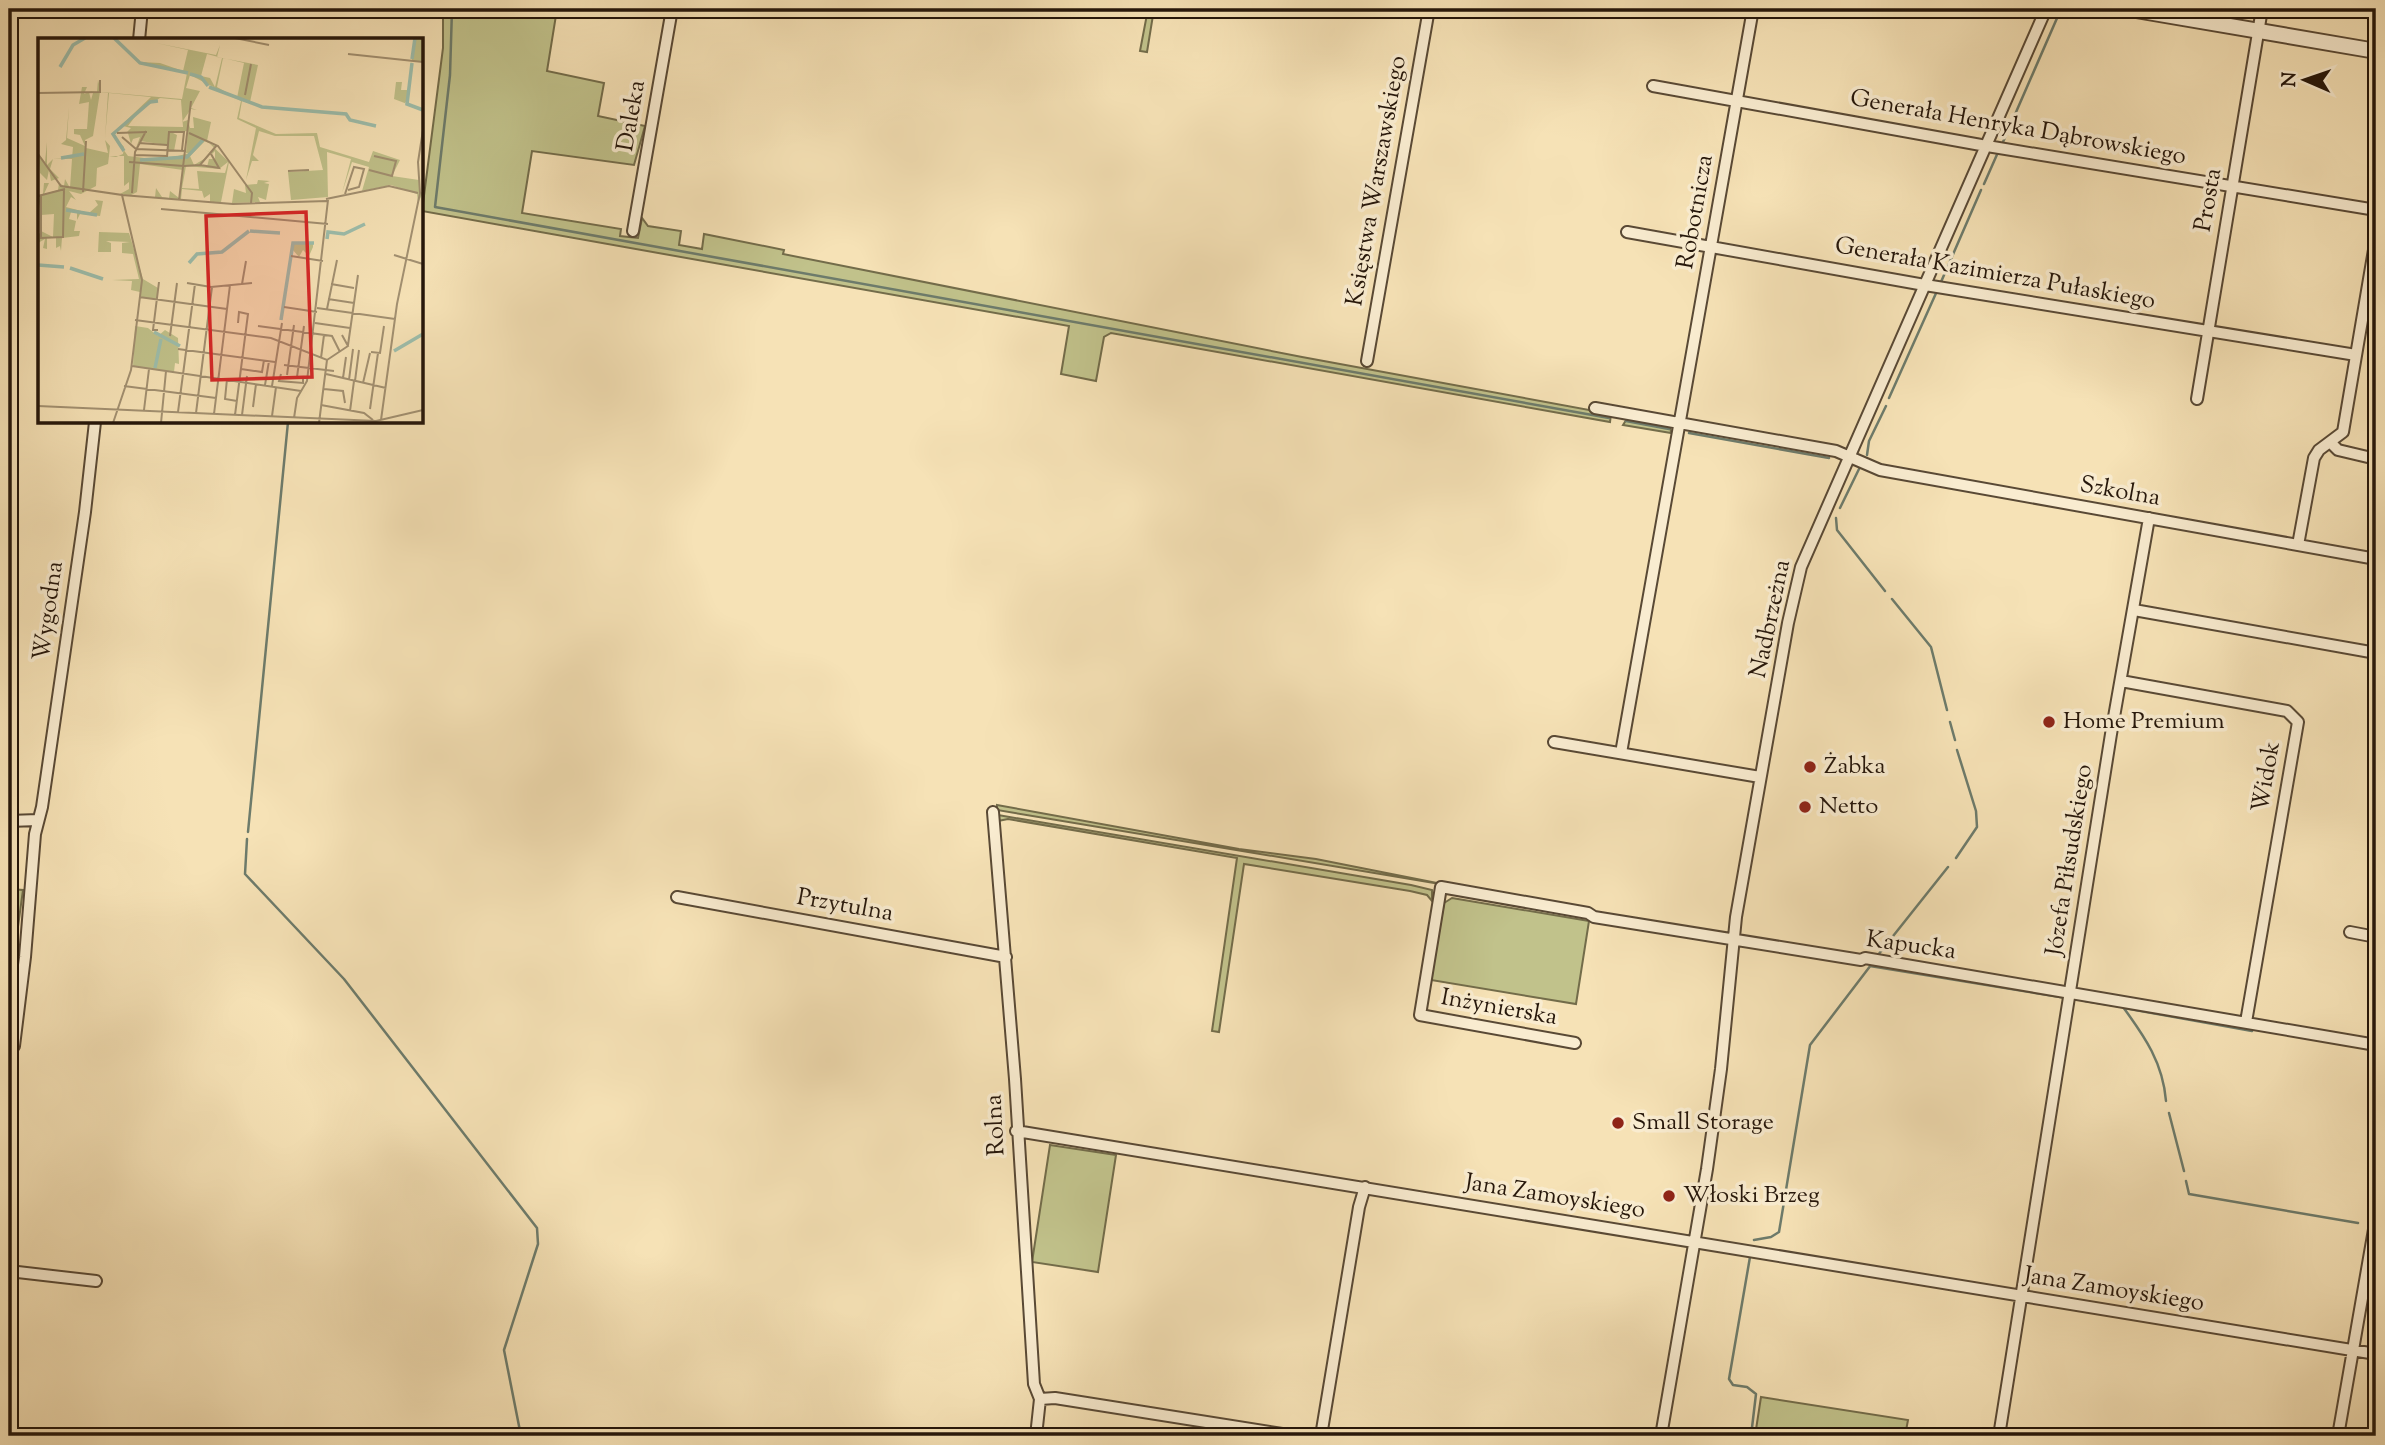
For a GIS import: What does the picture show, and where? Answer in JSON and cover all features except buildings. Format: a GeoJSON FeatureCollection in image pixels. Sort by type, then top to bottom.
{"type":"FeatureCollection","features":[{"type":"Feature","properties":{"kind":"street"},"geometry":{"type":"LineString","coordinates":[[139,38],[142,9]]}},
{"type":"Feature","properties":{"kind":"street","name":"Daleka"},"geometry":{"type":"LineString","coordinates":[[633,231],[672,9]]}},
{"type":"Feature","properties":{"kind":"street","name":"Księstwa Warszawskiego"},"geometry":{"type":"LineString","coordinates":[[1367,361],[1429,9]]}},
{"type":"Feature","properties":{"kind":"street","name":"Robotnicza"},"geometry":{"type":"LineString","coordinates":[[1621,753],[1753,9]]}},
{"type":"Feature","properties":{"kind":"street","name":"Nadbrzeżna"},"geometry":{"type":"LineString","coordinates":[[1661,1436],[1696,1241],[1721,1069],[1733,941],[1760,778],[1801,567],[2046,9]]}},
{"type":"Feature","properties":{"kind":"street"},"geometry":{"type":"LineString","coordinates":[[2130,9],[2376,51]]}},
{"type":"Feature","properties":{"kind":"street","name":"Prosta"},"geometry":{"type":"LineString","coordinates":[[2197,399],[2262,9]]}},
{"type":"Feature","properties":{"kind":"street","name":"Generała Henryka Dąbrowskiego"},"geometry":{"type":"LineString","coordinates":[[1653,86],[1986,146],[2376,210]]}},
{"type":"Feature","properties":{"kind":"street","name":"Generała Kazimierza Pułaskiego"},"geometry":{"type":"LineString","coordinates":[[1627,232],[2356,355]]}},
{"type":"Feature","properties":{"kind":"street"},"geometry":{"type":"LineString","coordinates":[[2298,545],[2314,458],[2343,432],[2376,237]]}},
{"type":"Feature","properties":{"kind":"street","name":"Szkolna"},"geometry":{"type":"LineString","coordinates":[[1595,408],[1851,457],[1880,470],[2376,559]]}},
{"type":"Feature","properties":{"kind":"street","name":"Wygodna"},"geometry":{"type":"LineString","coordinates":[[9,1054],[13,1046],[26,957],[38,820],[83,525],[95,424]]}},
{"type":"Feature","properties":{"kind":"street"},"geometry":{"type":"LineString","coordinates":[[2330,442],[2338,450],[2376,459]]}},
{"type":"Feature","properties":{"kind":"street","name":"Józefa Piłsudskiego"},"geometry":{"type":"LineString","coordinates":[[1999,1436],[2149,518]]}},
{"type":"Feature","properties":{"kind":"street"},"geometry":{"type":"LineString","coordinates":[[2134,610],[2376,653]]}},
{"type":"Feature","properties":{"kind":"street","name":"Widok"},"geometry":{"type":"LineString","coordinates":[[2121,681],[2287,711],[2298,722],[2246,1022]]}},
{"type":"Feature","properties":{"kind":"street"},"geometry":{"type":"LineString","coordinates":[[1554,742],[1760,778]]}},
{"type":"Feature","properties":{"kind":"street","name":"Rolna"},"geometry":{"type":"LineString","coordinates":[[993,812],[1006,957],[1034,1384],[1040,1399],[1036,1436]]}},
{"type":"Feature","properties":{"kind":"street"},"geometry":{"type":"LineString","coordinates":[[9,821],[38,820]]}},
{"type":"Feature","properties":{"kind":"street","name":"Kapucka"},"geometry":{"type":"LineString","coordinates":[[1441,887],[1733,941],[1861,961],[1865,958],[2376,1045]]}},
{"type":"Feature","properties":{"kind":"street","name":"Inżynierska"},"geometry":{"type":"LineString","coordinates":[[1441,887],[1420,1015],[1575,1043]]}},
{"type":"Feature","properties":{"kind":"street","name":"Przytulna"},"geometry":{"type":"LineString","coordinates":[[677,897],[1006,957]]}},
{"type":"Feature","properties":{"kind":"street"},"geometry":{"type":"LineString","coordinates":[[2350,932],[2376,937]]}},
{"type":"Feature","properties":{"kind":"street","name":"Jana Zamoyskiego"},"geometry":{"type":"LineString","coordinates":[[1016,1131],[2376,1354]]}},
{"type":"Feature","properties":{"kind":"street"},"geometry":{"type":"LineString","coordinates":[[1321,1436],[1359,1207],[1365,1187]]}},
{"type":"Feature","properties":{"kind":"street"},"geometry":{"type":"LineString","coordinates":[[2338,1436],[2376,1220]]}},
{"type":"Feature","properties":{"kind":"street"},"geometry":{"type":"LineString","coordinates":[[9,1271],[96,1281]]}},
{"type":"Feature","properties":{"kind":"street"},"geometry":{"type":"LineString","coordinates":[[1040,1399],[1055,1398],[1295,1436]]}},
{"type":"Feature","properties":{"kind":"green space"},"geometry":{"type":"Polygon","coordinates":[[[443,9],[557,9],[547,71],[604,83],[598,116],[645,126],[634,165],[532,151],[522,213],[621,229],[620,236],[638,238],[642,218],[648,226],[681,231],[679,245],[702,249],[704,234],[784,250],[783,254],[1302,357],[1611,414],[1610,422],[1111,333],[1104,337],[1096,381],[1061,374],[1069,326],[424,211],[443,48],[443,9]]]}},
{"type":"Feature","properties":{"kind":"green space"},"geometry":{"type":"Polygon","coordinates":[[[1148,9],[1154,9],[1147,52],[1140,51],[1148,9]]]}},
{"type":"Feature","properties":{"kind":"green space"},"geometry":{"type":"Polygon","coordinates":[[[1628,417],[1670,425],[1671,433],[1623,425],[1628,417]]]}},
{"type":"Feature","properties":{"kind":"green space"},"geometry":{"type":"Polygon","coordinates":[[[997,805],[1239,849],[1316,859],[1452,886],[997,810],[997,805]]]}},
{"type":"Feature","properties":{"kind":"green space"},"geometry":{"type":"Polygon","coordinates":[[[998,815],[1411,885],[1432,890],[1432,901],[1427,895],[1410,891],[1244,864],[1219,1032],[1212,1031],[1237,858],[1008,819],[998,821],[998,815]]]}},
{"type":"Feature","properties":{"kind":"green space"},"geometry":{"type":"Polygon","coordinates":[[[9,889],[23,890],[17,934],[9,933],[9,889]]]}},
{"type":"Feature","properties":{"kind":"green space"},"geometry":{"type":"Polygon","coordinates":[[[1452,898],[1589,921],[1576,1004],[1431,980],[1444,903],[1452,898]]]}},
{"type":"Feature","properties":{"kind":"green space"},"geometry":{"type":"Polygon","coordinates":[[[1050,1145],[1116,1155],[1098,1272],[1032,1262],[1050,1145]]]}},
{"type":"Feature","properties":{"kind":"green space"},"geometry":{"type":"Polygon","coordinates":[[[1761,1397],[1908,1420],[1905,1436],[1755,1436],[1761,1397]]]}},
{"type":"Feature","properties":{"kind":"waterway"},"geometry":{"type":"LineString","coordinates":[[452,9],[450,75],[435,207],[1609,418]]}},
{"type":"Feature","properties":{"kind":"waterway"},"geometry":{"type":"LineString","coordinates":[[2003,142],[2061,9]]}},
{"type":"Feature","properties":{"kind":"waterway"},"geometry":{"type":"LineString","coordinates":[[1984,184],[1999,150]]}},
{"type":"Feature","properties":{"kind":"waterway"},"geometry":{"type":"LineString","coordinates":[[1941,282],[1981,190]]}},
{"type":"Feature","properties":{"kind":"waterway"},"geometry":{"type":"LineString","coordinates":[[1889,398],[1937,291]]}},
{"type":"Feature","properties":{"kind":"waterway"},"geometry":{"type":"LineString","coordinates":[[1867,455],[1869,441],[1886,406]]}},
{"type":"Feature","properties":{"kind":"waterway"},"geometry":{"type":"LineString","coordinates":[[1626,421],[1669,429]]}},
{"type":"Feature","properties":{"kind":"waterway"},"geometry":{"type":"LineString","coordinates":[[248,832],[288,424]]}},
{"type":"Feature","properties":{"kind":"waterway"},"geometry":{"type":"LineString","coordinates":[[1689,433],[1829,458]]}},
{"type":"Feature","properties":{"kind":"waterway"},"geometry":{"type":"LineString","coordinates":[[1840,508],[1859,469]]}},
{"type":"Feature","properties":{"kind":"waterway"},"geometry":{"type":"LineString","coordinates":[[1836,518],[1837,530],[1885,591]]}},
{"type":"Feature","properties":{"kind":"waterway"},"geometry":{"type":"LineString","coordinates":[[1892,599],[1931,647],[1947,710]]}},
{"type":"Feature","properties":{"kind":"waterway"},"geometry":{"type":"LineString","coordinates":[[1950,722],[1955,740]]}},
{"type":"Feature","properties":{"kind":"waterway"},"geometry":{"type":"LineString","coordinates":[[1956,858],[1977,827],[1976,811],[1957,750]]}},
{"type":"Feature","properties":{"kind":"waterway"},"geometry":{"type":"LineString","coordinates":[[247,839],[245,874],[344,979],[537,1228],[538,1244],[504,1350],[521,1436]]}},
{"type":"Feature","properties":{"kind":"waterway"},"geometry":{"type":"LineString","coordinates":[[1878,955],[1948,867]]}},
{"type":"Feature","properties":{"kind":"waterway"},"geometry":{"type":"LineString","coordinates":[[1754,1240],[1771,1237],[1779,1232],[1810,1045],[1871,965]]}},
{"type":"Feature","properties":{"kind":"waterway"},"geometry":{"type":"LineString","coordinates":[[1870,966],[2066,998]]}},
{"type":"Feature","properties":{"kind":"waterway"},"geometry":{"type":"LineString","coordinates":[[2085,1001],[2123,1007],[2157,1062],[2166,1101]]}},
{"type":"Feature","properties":{"kind":"waterway"},"geometry":{"type":"LineString","coordinates":[[2124,1008],[2252,1031]]}},
{"type":"Feature","properties":{"kind":"waterway"},"geometry":{"type":"LineString","coordinates":[[2169,1113],[2184,1171]]}},
{"type":"Feature","properties":{"kind":"waterway"},"geometry":{"type":"LineString","coordinates":[[2186,1181],[2189,1194],[2358,1223]]}},
{"type":"Feature","properties":{"kind":"waterway"},"geometry":{"type":"LineString","coordinates":[[1750,1257],[1729,1379],[1733,1385],[1747,1387],[1756,1394],[1751,1436]]}},
{"type":"Feature","properties":{"kind":"place","name":"Home Premium"},"geometry":{"type":"Point","coordinates":[2049,722]}},
{"type":"Feature","properties":{"kind":"place","name":"Żabka"},"geometry":{"type":"Point","coordinates":[1810,767]}},
{"type":"Feature","properties":{"kind":"place","name":"Netto"},"geometry":{"type":"Point","coordinates":[1805,807]}},
{"type":"Feature","properties":{"kind":"place","name":"Small Storage"},"geometry":{"type":"Point","coordinates":[1618,1123]}},
{"type":"Feature","properties":{"kind":"place","name":"Włoski Brzeg"},"geometry":{"type":"Point","coordinates":[1669,1196]}}]}
